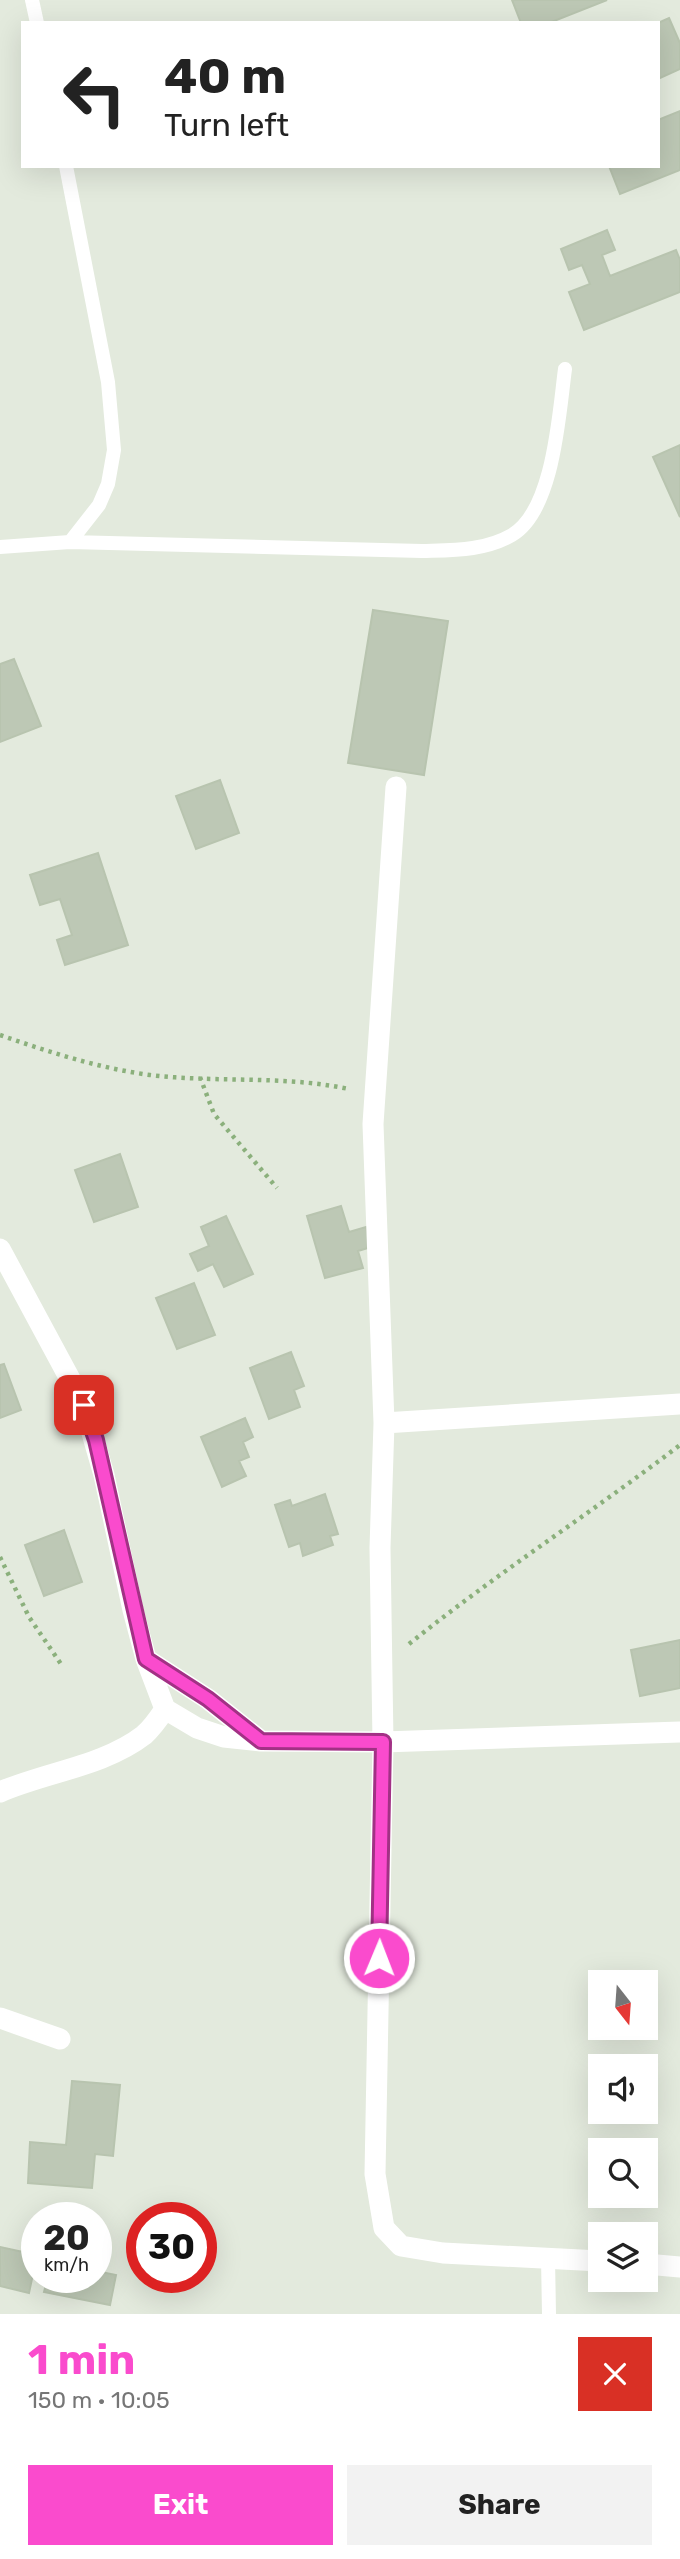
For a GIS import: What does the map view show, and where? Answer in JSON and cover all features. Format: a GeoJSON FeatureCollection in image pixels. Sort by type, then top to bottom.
{"type":"FeatureCollection","features":[{"type":"Feature","properties":{"kind":"street"},"geometry":{"type":"LineString","coordinates":[[396,787],[373,1094],[372,1163],[384,1423],[380,1548],[383,1742],[375,2174],[384,2228],[401,2246],[443,2253],[588,2260]]}},
{"type":"Feature","properties":{"kind":"street"},"geometry":{"type":"LineString","coordinates":[[0,1249],[84,1405],[96,1440],[146,1659],[165,1709],[197,1728],[224,1737],[261,1741],[383,1742],[680,1732]]}},
{"type":"Feature","properties":{"kind":"street"},"geometry":{"type":"LineString","coordinates":[[384,1423],[680,1404]]}},
{"type":"Feature","properties":{"kind":"street"},"geometry":{"type":"LineString","coordinates":[[146,1659],[208,1699],[261,1741]]}},
{"type":"Feature","properties":{"kind":"street"},"geometry":{"type":"LineString","coordinates":[[0,1792],[33,1778],[112,1754],[145,1734],[165,1709]]}},
{"type":"Feature","properties":{"kind":"street"},"geometry":{"type":"LineString","coordinates":[[0,2018],[60,2039]]}},
{"type":"Feature","properties":{"kind":"street"},"geometry":{"type":"LineString","coordinates":[[658,2265],[680,2267]]}},
{"type":"Feature","properties":{"kind":"lane"},"geometry":{"type":"LineString","coordinates":[[33,0],[37,21]]}},
{"type":"Feature","properties":{"kind":"lane"},"geometry":{"type":"LineString","coordinates":[[66,168],[108,382],[114,450],[108,484],[99,505],[70,542]]}},
{"type":"Feature","properties":{"kind":"lane"},"geometry":{"type":"LineString","coordinates":[[0,547],[70,542],[422,551],[472,549],[499,541],[515,533],[539,503],[553,459],[565,369]]}},
{"type":"Feature","properties":{"kind":"lane"},"geometry":{"type":"LineString","coordinates":[[548,2258],[549,2314]]}},
{"type":"Feature","properties":{"kind":"path"},"geometry":{"type":"LineString","coordinates":[[0,1035],[91,1065],[152,1075],[312,1081],[373,1094]]}},
{"type":"Feature","properties":{"kind":"path"},"geometry":{"type":"LineString","coordinates":[[200,1077],[214,1115],[277,1188]]}},
{"type":"Feature","properties":{"kind":"path"},"geometry":{"type":"LineString","coordinates":[[383,1664],[468,1596],[605,1502],[680,1445]]}},
{"type":"Feature","properties":{"kind":"path"},"geometry":{"type":"LineString","coordinates":[[0,1557],[29,1617],[61,1664]]}},
{"type":"Feature","properties":{"kind":"building"},"geometry":{"type":"Polygon","coordinates":[[[512,0],[607,0],[554,21],[520,21],[512,0]]]}},
{"type":"Feature","properties":{"kind":"building"},"geometry":{"type":"Polygon","coordinates":[[[669,18],[680,43],[680,69],[660,78],[660,22],[669,18]]]}},
{"type":"Feature","properties":{"kind":"building"},"geometry":{"type":"Polygon","coordinates":[[[680,111],[680,170],[620,194],[610,168],[660,168],[660,119],[680,111]]]}},
{"type":"Feature","properties":{"kind":"building"},"geometry":{"type":"Polygon","coordinates":[[[607,230],[615,250],[602,255],[610,276],[676,250],[680,260],[680,292],[584,330],[569,292],[590,284],[582,265],[569,270],[561,249],[607,230]]]}},
{"type":"Feature","properties":{"kind":"building"},"geometry":{"type":"Polygon","coordinates":[[[680,445],[680,517],[653,457],[680,445]]]}},
{"type":"Feature","properties":{"kind":"building"},"geometry":{"type":"Polygon","coordinates":[[[373,610],[448,621],[424,775],[348,763],[373,610]]]}},
{"type":"Feature","properties":{"kind":"building"},"geometry":{"type":"Polygon","coordinates":[[[14,659],[41,726],[0,742],[0,664],[14,659]]]}},
{"type":"Feature","properties":{"kind":"building"},"geometry":{"type":"Polygon","coordinates":[[[220,780],[239,833],[196,849],[176,796],[220,780]]]}},
{"type":"Feature","properties":{"kind":"building"},"geometry":{"type":"Polygon","coordinates":[[[98,853],[128,945],[65,965],[57,940],[72,935],[60,899],[40,905],[30,875],[98,853]]]}},
{"type":"Feature","properties":{"kind":"building"},"geometry":{"type":"Polygon","coordinates":[[[120,1154],[138,1207],[94,1222],[75,1170],[120,1154]]]}},
{"type":"Feature","properties":{"kind":"building"},"geometry":{"type":"Polygon","coordinates":[[[341,1206],[349,1232],[366,1227],[371,1247],[358,1251],[363,1268],[325,1278],[307,1216],[341,1206]]]}},
{"type":"Feature","properties":{"kind":"building"},"geometry":{"type":"Polygon","coordinates":[[[226,1216],[253,1274],[224,1287],[213,1264],[198,1271],[190,1254],[209,1246],[201,1227],[226,1216]]]}},
{"type":"Feature","properties":{"kind":"building"},"geometry":{"type":"Polygon","coordinates":[[[194,1283],[215,1335],[177,1349],[156,1298],[194,1283]]]}},
{"type":"Feature","properties":{"kind":"building"},"geometry":{"type":"Polygon","coordinates":[[[291,1352],[304,1386],[294,1390],[300,1407],[269,1419],[250,1368],[291,1352]]]}},
{"type":"Feature","properties":{"kind":"building"},"geometry":{"type":"Polygon","coordinates":[[[4,1364],[21,1410],[0,1418],[0,1365],[4,1364]]]}},
{"type":"Feature","properties":{"kind":"building"},"geometry":{"type":"Polygon","coordinates":[[[245,1418],[253,1437],[243,1442],[249,1457],[239,1461],[246,1476],[222,1487],[201,1437],[245,1418]]]}},
{"type":"Feature","properties":{"kind":"building"},"geometry":{"type":"Polygon","coordinates":[[[325,1494],[338,1534],[330,1536],[333,1545],[303,1556],[300,1543],[289,1547],[275,1505],[290,1500],[292,1506],[325,1494]]]}},
{"type":"Feature","properties":{"kind":"building"},"geometry":{"type":"Polygon","coordinates":[[[64,1530],[82,1582],[44,1596],[25,1545],[64,1530]]]}},
{"type":"Feature","properties":{"kind":"building"},"geometry":{"type":"Polygon","coordinates":[[[680,1640],[680,1688],[640,1696],[631,1650],[680,1640]]]}},
{"type":"Feature","properties":{"kind":"building"},"geometry":{"type":"Polygon","coordinates":[[[72,2081],[120,2085],[113,2156],[95,2154],[92,2188],[28,2183],[30,2142],[66,2145],[72,2081]]]}},
{"type":"Feature","properties":{"kind":"building"},"geometry":{"type":"Polygon","coordinates":[[[0,2247],[21,2252],[21,2291],[0,2286],[0,2247]]]}},
{"type":"Feature","properties":{"kind":"building"},"geometry":{"type":"Polygon","coordinates":[[[112,2274],[116,2275],[110,2305],[49,2293],[112,2293],[112,2274]]]}},
{"type":"Feature","properties":{"kind":"route"},"geometry":{"type":"LineString","coordinates":[[84,1405],[96,1440],[146,1659],[208,1699],[261,1741],[383,1742],[379,1958]]}}]}
